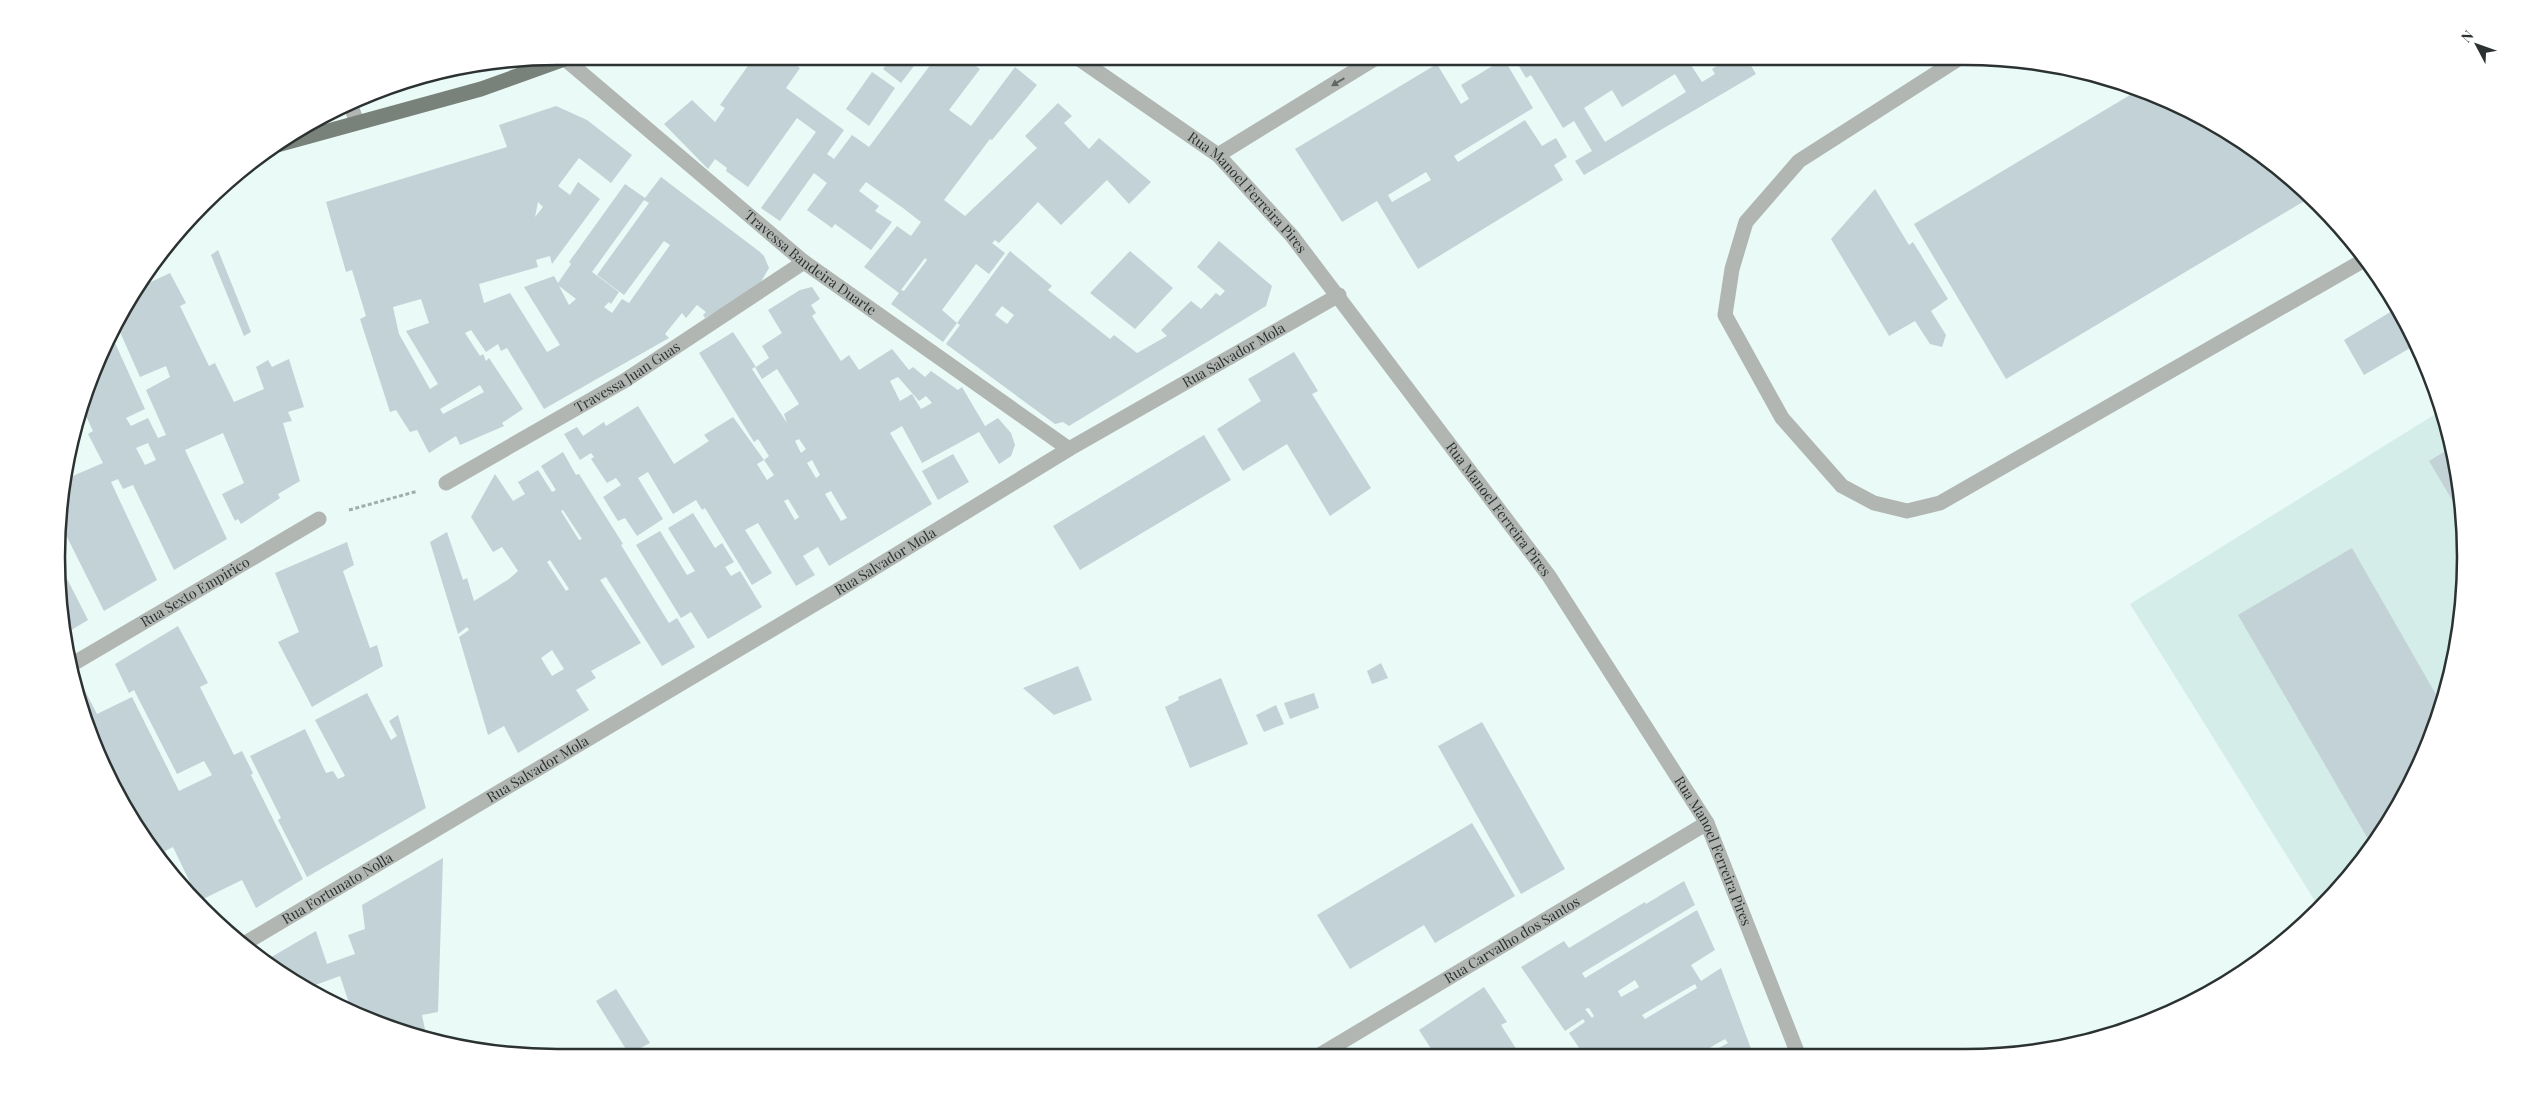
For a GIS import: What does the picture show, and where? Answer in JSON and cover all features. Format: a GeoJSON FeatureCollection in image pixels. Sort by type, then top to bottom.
{"type":"FeatureCollection","features":[{"type":"Feature","properties":{"kind":"main road"},"geometry":{"type":"LineString","coordinates":[[299,139],[481,90],[549,65]]}},
{"type":"Feature","properties":{"kind":"street","name":"Travessa Bandeira Duarte"},"geometry":{"type":"LineString","coordinates":[[577,65],[804,262],[1069,449]]}},
{"type":"Feature","properties":{"kind":"street","name":"Rua Manoel Ferreira Pires"},"geometry":{"type":"LineString","coordinates":[[1088,65],[1218,154],[1292,236],[1339,295],[1549,576],[1707,823],[1796,1049]]}},
{"type":"Feature","properties":{"kind":"street"},"geometry":{"type":"LineString","coordinates":[[1218,154],[1364,65]]}},
{"type":"Feature","properties":{"kind":"street"},"geometry":{"type":"LineString","coordinates":[[1949,65],[1799,161],[1746,222],[1732,269],[1725,315],[1782,418],[1842,486],[1874,503],[1907,511],[1940,503],[2359,263]]}},
{"type":"Feature","properties":{"kind":"street"},"geometry":{"type":"LineString","coordinates":[[352,110],[357,122]]}},
{"type":"Feature","properties":{"kind":"street","name":"Travessa Juan Guas"},"geometry":{"type":"LineString","coordinates":[[446,483],[624,381],[804,262]]}},
{"type":"Feature","properties":{"kind":"street","name":"Rua Salvador Mola"},"geometry":{"type":"LineString","coordinates":[[434,832],[840,589],[1069,449],[1339,295]]}},
{"type":"Feature","properties":{"kind":"street","name":"Rua Sexto Empirico"},"geometry":{"type":"LineString","coordinates":[[76,661],[320,519]]}},
{"type":"Feature","properties":{"kind":"street","name":"Rua Carvalho dos Santos"},"geometry":{"type":"LineString","coordinates":[[1330,1049],[1707,823]]}},
{"type":"Feature","properties":{"kind":"street","name":"Rua Fortunato Nolla"},"geometry":{"type":"LineString","coordinates":[[249,941],[434,832]]}},
{"type":"Feature","properties":{"kind":"path"},"geometry":{"type":"LineString","coordinates":[[320,519],[446,483]]}},
{"type":"Feature","properties":{"kind":"shaded area"},"geometry":{"type":"Polygon","coordinates":[[[2435,414],[2448,461],[2456,525],[2456,589],[2448,653],[2431,715],[2406,775],[2391,803],[2355,857],[2316,902],[2130,604],[2435,414]]]}},
{"type":"Feature","properties":{"kind":"building"},"geometry":{"type":"Polygon","coordinates":[[[749,65],[796,65],[800,68],[786,88],[844,130],[827,154],[834,159],[852,135],[869,147],[930,65],[974,65],[980,69],[949,110],[971,126],[1015,67],[1037,85],[992,140],[990,139],[944,200],[965,216],[1037,148],[1025,136],[1058,103],[1072,116],[1064,123],[1089,149],[1099,138],[1151,182],[1129,204],[1107,180],[1061,225],[1038,202],[999,243],[995,240],[992,243],[1005,253],[989,274],[976,264],[942,310],[957,323],[943,342],[891,304],[899,293],[864,267],[897,226],[911,236],[921,222],[866,182],[859,191],[879,206],[875,211],[892,222],[871,250],[835,224],[832,228],[807,210],[827,183],[814,173],[780,221],[761,208],[816,132],[797,118],[748,187],[726,171],[727,168],[715,159],[708,169],[664,124],[692,100],[715,122],[725,108],[720,105],[749,65]],[[925,258],[901,290],[904,291],[927,260],[925,258]]]}},
{"type":"Feature","properties":{"kind":"building"},"geometry":{"type":"Polygon","coordinates":[[[886,65],[915,65],[901,83],[883,69],[886,65]]]}},
{"type":"Feature","properties":{"kind":"building"},"geometry":{"type":"Polygon","coordinates":[[[1435,65],[1438,65],[1461,104],[1469,99],[1461,85],[1494,65],[1508,65],[1533,108],[1454,156],[1458,162],[1525,120],[1542,146],[1556,138],[1567,157],[1554,165],[1563,180],[1418,269],[1377,201],[1342,222],[1295,149],[1435,65]],[[1426,172],[1388,195],[1392,202],[1431,180],[1426,172]]]}},
{"type":"Feature","properties":{"kind":"building"},"geometry":{"type":"Polygon","coordinates":[[[1518,65],[1691,65],[1702,82],[1715,74],[1712,69],[1718,65],[1750,65],[1756,74],[1584,175],[1575,161],[1592,151],[1574,121],[1563,128],[1531,75],[1526,78],[1518,65]],[[1675,74],[1622,107],[1612,90],[1584,108],[1605,142],[1686,92],[1675,74]]]}},
{"type":"Feature","properties":{"kind":"building"},"geometry":{"type":"Polygon","coordinates":[[[872,72],[895,88],[869,126],[846,109],[872,72]]]}},
{"type":"Feature","properties":{"kind":"building"},"geometry":{"type":"Polygon","coordinates":[[[2131,94],[2153,102],[2211,131],[2265,167],[2304,201],[2006,379],[1914,224],[2131,94]]]}},
{"type":"Feature","properties":{"kind":"building"},"geometry":{"type":"Polygon","coordinates":[[[556,106],[587,120],[632,155],[611,183],[579,158],[558,186],[570,195],[578,182],[600,199],[552,264],[550,256],[536,260],[538,267],[479,284],[484,303],[510,293],[547,352],[560,345],[524,287],[554,276],[558,283],[571,264],[569,262],[625,184],[645,198],[661,177],[760,252],[764,256],[769,268],[758,287],[705,318],[703,315],[706,312],[697,305],[686,318],[682,313],[665,334],[669,338],[544,409],[507,348],[501,351],[498,344],[486,352],[471,330],[465,333],[480,356],[483,354],[486,361],[489,358],[523,409],[502,423],[504,426],[460,445],[456,436],[429,453],[417,430],[410,432],[396,410],[390,412],[360,319],[366,316],[352,270],[346,272],[326,202],[507,147],[499,125],[556,106]],[[644,200],[592,272],[619,292],[611,304],[609,302],[604,307],[612,313],[622,299],[629,303],[670,245],[664,241],[624,295],[597,275],[649,203],[644,200]],[[538,202],[535,217],[543,207],[538,202]],[[559,286],[569,305],[576,299],[559,286]],[[421,299],[393,307],[399,334],[430,389],[438,384],[406,331],[429,323],[421,299]],[[480,385],[440,409],[443,414],[484,392],[480,385]]]}},
{"type":"Feature","properties":{"kind":"building"},"geometry":{"type":"Polygon","coordinates":[[[1875,189],[1909,245],[1913,242],[1948,299],[1931,311],[1946,335],[1942,347],[1930,344],[1915,321],[1889,336],[1831,239],[1875,189]]]}},
{"type":"Feature","properties":{"kind":"building"},"geometry":{"type":"Polygon","coordinates":[[[1219,241],[1272,286],[1266,306],[1069,426],[1063,422],[1055,424],[946,344],[960,325],[957,323],[1010,251],[1052,286],[1048,290],[1110,339],[1114,335],[1137,353],[1167,336],[1161,330],[1191,301],[1201,309],[1216,293],[1220,296],[1225,291],[1197,267],[1219,241]],[[1002,306],[995,315],[1007,324],[1014,315],[1002,306]]]}},
{"type":"Feature","properties":{"kind":"building"},"geometry":{"type":"Polygon","coordinates":[[[218,250],[251,332],[244,336],[211,255],[218,250]]]}},
{"type":"Feature","properties":{"kind":"building"},"geometry":{"type":"Polygon","coordinates":[[[1130,251],[1173,288],[1135,329],[1090,293],[1130,251]]]}},
{"type":"Feature","properties":{"kind":"building"},"geometry":{"type":"Polygon","coordinates":[[[170,273],[186,303],[180,306],[209,366],[215,363],[234,402],[264,389],[256,367],[268,360],[272,367],[289,359],[304,407],[288,412],[292,421],[283,423],[300,481],[278,494],[280,498],[241,524],[238,519],[235,521],[222,494],[244,483],[223,433],[185,450],[227,539],[174,570],[133,485],[123,489],[118,479],[111,482],[157,580],[104,611],[66,534],[69,493],[72,476],[103,463],[88,434],[93,431],[86,416],[102,369],[115,342],[145,409],[126,418],[131,426],[148,418],[158,438],[166,435],[146,390],[170,377],[166,366],[140,377],[120,332],[149,283],[170,273]],[[148,443],[136,448],[145,465],[156,460],[148,443]]]}},
{"type":"Feature","properties":{"kind":"building"},"geometry":{"type":"Polygon","coordinates":[[[812,287],[820,299],[811,305],[816,313],[812,316],[841,361],[849,355],[859,370],[892,349],[909,370],[913,367],[925,377],[931,371],[958,390],[962,387],[985,426],[998,418],[1011,433],[1015,445],[1011,456],[999,464],[979,432],[922,463],[902,426],[890,433],[932,504],[829,566],[818,547],[803,556],[815,575],[796,586],[758,523],[745,530],[772,573],[752,585],[705,508],[702,510],[696,500],[673,514],[648,472],[638,478],[663,519],[637,536],[625,518],[618,521],[603,497],[621,485],[616,478],[607,483],[591,459],[594,457],[591,453],[580,460],[564,434],[577,427],[583,436],[604,422],[606,426],[638,406],[674,464],[709,441],[704,435],[733,417],[764,460],[769,456],[758,439],[754,442],[699,353],[733,332],[756,367],[769,358],[762,346],[782,333],[768,310],[800,290],[812,287]],[[755,367],[752,369],[787,423],[784,414],[799,404],[777,369],[762,379],[755,367]],[[898,377],[890,381],[900,401],[912,394],[921,409],[932,403],[926,396],[919,401],[898,377]],[[799,439],[795,441],[801,453],[806,449],[799,439]],[[764,460],[757,464],[767,480],[774,475],[764,460]],[[812,460],[807,463],[816,478],[820,475],[812,460]],[[831,491],[825,494],[841,521],[847,518],[831,491]],[[788,499],[784,501],[795,520],[799,517],[788,499]]]}},
{"type":"Feature","properties":{"kind":"building"},"geometry":{"type":"Polygon","coordinates":[[[2391,311],[2410,348],[2364,375],[2344,340],[2391,311]]]}},
{"type":"Feature","properties":{"kind":"building"},"geometry":{"type":"Polygon","coordinates":[[[1294,352],[1318,391],[1312,394],[1371,488],[1330,516],[1287,444],[1243,471],[1217,429],[1261,401],[1248,379],[1294,352]]]}},
{"type":"Feature","properties":{"kind":"building"},"geometry":{"type":"Polygon","coordinates":[[[1204,435],[1231,480],[1080,570],[1053,526],[1204,435]]]}},
{"type":"Feature","properties":{"kind":"building"},"geometry":{"type":"Polygon","coordinates":[[[2445,451],[2454,503],[2429,461],[2445,451]]]}},
{"type":"Feature","properties":{"kind":"building"},"geometry":{"type":"Polygon","coordinates":[[[563,452],[576,475],[579,474],[623,544],[621,545],[669,623],[677,618],[695,647],[662,666],[606,577],[600,580],[641,643],[591,671],[596,678],[576,690],[589,710],[518,753],[504,726],[488,735],[459,637],[469,630],[467,627],[458,634],[430,542],[447,532],[463,580],[467,578],[474,601],[509,579],[518,571],[502,547],[493,552],[471,517],[495,474],[513,501],[525,494],[518,482],[538,470],[552,492],[556,490],[541,466],[563,452]],[[563,510],[561,511],[579,540],[582,539],[563,510]],[[550,560],[547,562],[566,591],[569,589],[550,560]],[[552,650],[541,658],[552,676],[564,669],[552,650]]]}},
{"type":"Feature","properties":{"kind":"building"},"geometry":{"type":"Polygon","coordinates":[[[953,454],[969,482],[938,500],[922,471],[953,454]]]}},
{"type":"Feature","properties":{"kind":"building"},"geometry":{"type":"Polygon","coordinates":[[[693,513],[715,548],[722,543],[734,562],[725,567],[731,576],[740,571],[762,607],[708,639],[691,612],[681,618],[636,545],[660,531],[687,575],[695,571],[668,528],[693,513]]]}},
{"type":"Feature","properties":{"kind":"building"},"geometry":{"type":"Polygon","coordinates":[[[347,542],[354,565],[343,571],[370,648],[377,645],[383,666],[312,707],[278,642],[299,632],[275,573],[347,542]]]}},
{"type":"Feature","properties":{"kind":"building"},"geometry":{"type":"Polygon","coordinates":[[[2352,548],[2437,696],[2420,745],[2406,775],[2391,803],[2368,839],[2238,615],[2352,548]]]}},
{"type":"Feature","properties":{"kind":"building"},"geometry":{"type":"Polygon","coordinates":[[[66,576],[88,620],[70,631],[66,576]]]}},
{"type":"Feature","properties":{"kind":"building"},"geometry":{"type":"Polygon","coordinates":[[[178,626],[208,683],[200,687],[234,755],[242,751],[253,773],[251,775],[303,879],[256,908],[242,880],[203,899],[192,886],[173,847],[165,851],[169,859],[131,803],[102,745],[83,686],[97,714],[132,697],[179,791],[212,775],[204,761],[177,774],[134,690],[129,693],[115,664],[178,626]]]}},
{"type":"Feature","properties":{"kind":"building"},"geometry":{"type":"Polygon","coordinates":[[[1381,663],[1388,678],[1372,684],[1367,671],[1381,663]]]}},
{"type":"Feature","properties":{"kind":"building"},"geometry":{"type":"Polygon","coordinates":[[[1078,666],[1092,700],[1054,715],[1023,688],[1078,666]]]}},
{"type":"Feature","properties":{"kind":"building"},"geometry":{"type":"Polygon","coordinates":[[[1221,678],[1248,744],[1190,768],[1165,707],[1179,700],[1178,697],[1221,678]]]}},
{"type":"Feature","properties":{"kind":"building"},"geometry":{"type":"Polygon","coordinates":[[[367,693],[391,740],[397,736],[389,721],[398,715],[426,808],[307,877],[278,820],[281,818],[250,756],[305,729],[326,773],[333,771],[338,779],[345,776],[315,720],[367,693]]]}},
{"type":"Feature","properties":{"kind":"building"},"geometry":{"type":"Polygon","coordinates":[[[1314,693],[1319,708],[1290,719],[1284,703],[1314,693]]]}},
{"type":"Feature","properties":{"kind":"building"},"geometry":{"type":"Polygon","coordinates":[[[1276,705],[1284,724],[1264,732],[1256,715],[1276,705]]]}},
{"type":"Feature","properties":{"kind":"building"},"geometry":{"type":"Polygon","coordinates":[[[1482,722],[1565,869],[1521,894],[1438,746],[1482,722]]]}},
{"type":"Feature","properties":{"kind":"building"},"geometry":{"type":"Polygon","coordinates":[[[1472,823],[1515,896],[1435,943],[1424,925],[1350,969],[1317,915],[1472,823]]]}},
{"type":"Feature","properties":{"kind":"building"},"geometry":{"type":"Polygon","coordinates":[[[443,858],[438,1012],[422,1015],[425,1031],[369,1012],[349,1003],[340,976],[315,985],[271,957],[316,931],[327,964],[355,954],[348,935],[365,929],[362,905],[443,858]]]}},
{"type":"Feature","properties":{"kind":"building"},"geometry":{"type":"Polygon","coordinates":[[[1684,881],[1695,905],[1582,973],[1585,978],[1697,910],[1715,950],[1691,965],[1701,981],[1721,968],[1751,1049],[1717,1049],[1728,1043],[1725,1039],[1708,1049],[1580,1049],[1569,1033],[1585,1022],[1583,1019],[1565,1031],[1521,967],[1564,941],[1569,948],[1645,902],[1646,904],[1684,881]],[[1635,980],[1618,991],[1621,997],[1639,987],[1635,980]],[[1695,984],[1642,1015],[1645,1019],[1697,988],[1695,984]],[[1589,1008],[1585,1009],[1592,1018],[1594,1016],[1589,1008]]]}},
{"type":"Feature","properties":{"kind":"building"},"geometry":{"type":"Polygon","coordinates":[[[1484,987],[1507,1022],[1501,1025],[1516,1049],[1431,1049],[1419,1030],[1484,987]]]}},
{"type":"Feature","properties":{"kind":"building"},"geometry":{"type":"Polygon","coordinates":[[[616,989],[650,1043],[639,1049],[626,1049],[596,1001],[616,989]]]}}]}
